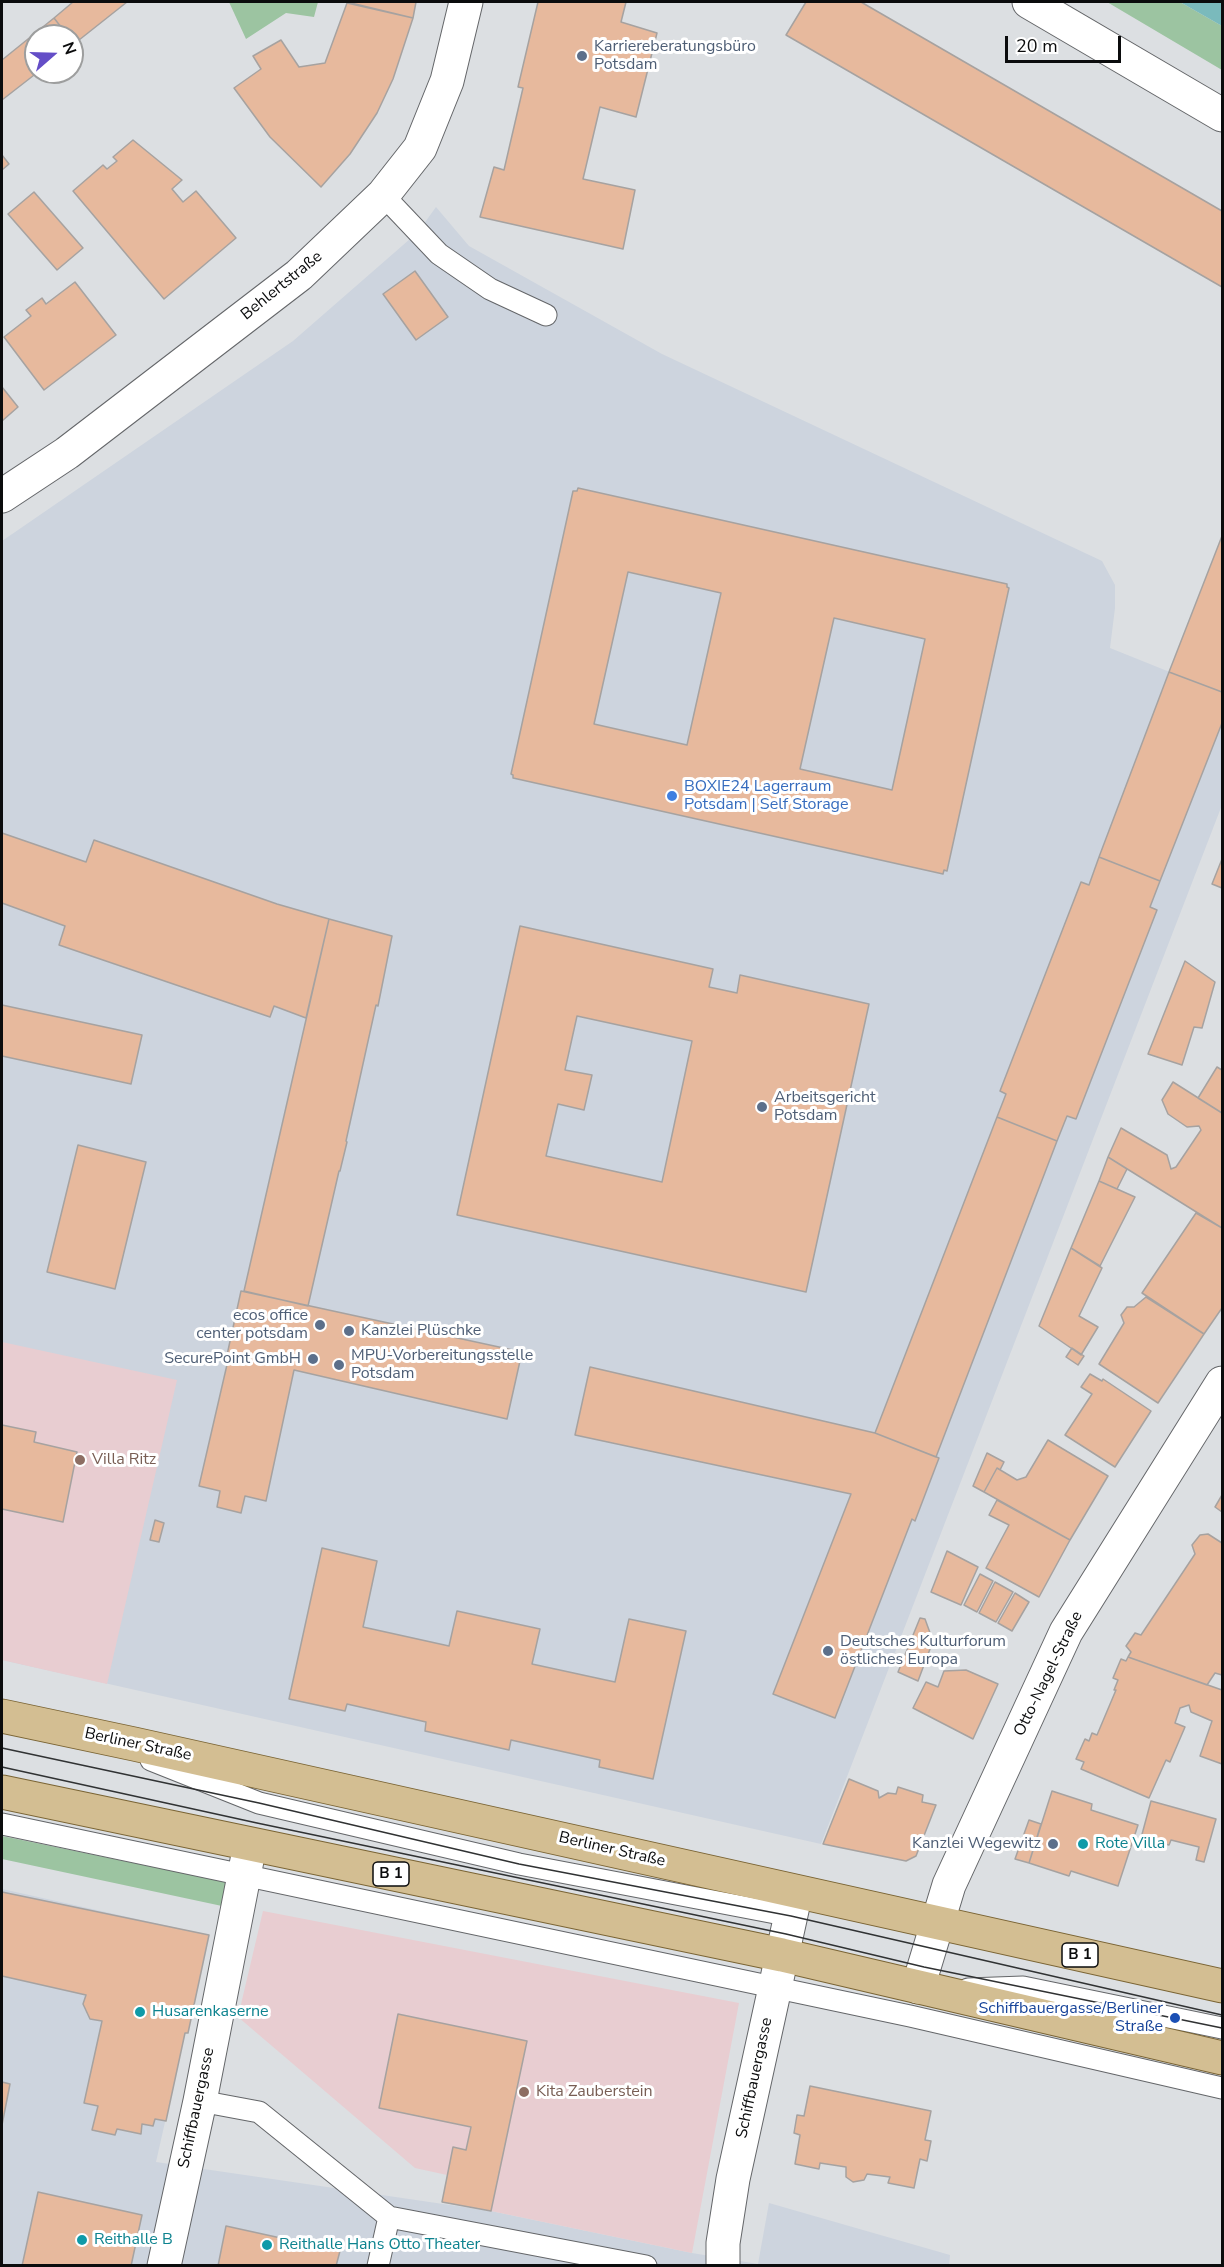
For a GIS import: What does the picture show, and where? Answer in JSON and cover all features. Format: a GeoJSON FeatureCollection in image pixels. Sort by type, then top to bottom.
{"type":"FeatureCollection","features":[{"type":"Feature","properties":{"kind":"main road","name":"Berliner Straße"},"geometry":{"type":"LineString","coordinates":[[2,1716],[81,1732],[793,1904],[937,1923],[1222,1986]]}},
{"type":"Feature","properties":{"kind":"main road","name":"B 1"},"geometry":{"type":"LineString","coordinates":[[2,1792],[247,1861],[782,1955],[1222,2058]]}},
{"type":"Feature","properties":{"kind":"street","name":"Behlertstraße"},"geometry":{"type":"LineString","coordinates":[[2,496],[67,453],[299,275],[383,195],[420,148],[447,81],[466,2]]}},
{"type":"Feature","properties":{"kind":"street"},"geometry":{"type":"LineString","coordinates":[[1029,2],[1222,115]]}},
{"type":"Feature","properties":{"kind":"street","name":"Otto-Nagel-Straße"},"geometry":{"type":"LineString","coordinates":[[926,1989],[937,1923],[949,1885],[1066,1632],[1222,1383]]}},
{"type":"Feature","properties":{"kind":"street","name":"Schiffbauergasse"},"geometry":{"type":"LineString","coordinates":[[164,2265],[200,2101],[247,1861]]}},
{"type":"Feature","properties":{"kind":"street","name":"Schiffbauergasse"},"geometry":{"type":"LineString","coordinates":[[723,2265],[723,2243],[733,2179],[793,1904]]}},
{"type":"Feature","properties":{"kind":"lane"},"geometry":{"type":"LineString","coordinates":[[383,195],[439,254],[490,289],[546,315]]}},
{"type":"Feature","properties":{"kind":"lane"},"geometry":{"type":"LineString","coordinates":[[2,1824],[247,1861],[774,1988],[1012,2038],[1222,2088]]}},
{"type":"Feature","properties":{"kind":"lane"},"geometry":{"type":"LineString","coordinates":[[926,1989],[1023,1987],[1222,2028]]}},
{"type":"Feature","properties":{"kind":"lane"},"geometry":{"type":"LineString","coordinates":[[200,2101],[259,2112],[390,2217],[646,2265]]}},
{"type":"Feature","properties":{"kind":"lane"},"geometry":{"type":"LineString","coordinates":[[378,2265],[390,2217]]}},
{"type":"Feature","properties":{"kind":"shaded area"},"geometry":{"type":"Polygon","coordinates":[[[436,207],[469,246],[662,354],[1102,561],[1115,585],[1115,608],[1110,648],[1222,693],[1222,805],[821,1844],[2,1660],[2,541],[293,341],[418,232],[436,207]]]}},
{"type":"Feature","properties":{"kind":"shaded area","name":"Villa Ritz"},"geometry":{"type":"Polygon","coordinates":[[[2,1342],[177,1380],[107,1684],[2,1660],[2,1342]]]}},
{"type":"Feature","properties":{"kind":"shaded area"},"geometry":{"type":"Polygon","coordinates":[[[2,1889],[209,1935],[188,2033],[185,2033],[156,2162],[491,2211],[692,2253],[758,2264],[769,2203],[950,2255],[949,2266],[2,2266],[2,1889]]]}},
{"type":"Feature","properties":{"kind":"shaded area","name":"Kita Zauberstein"},"geometry":{"type":"Polygon","coordinates":[[[263,1911],[739,2003],[692,2253],[442,2202],[447,2175],[415,2168],[238,2017],[263,1911]]]}},
{"type":"Feature","properties":{"kind":"green space"},"geometry":{"type":"Polygon","coordinates":[[[229,2],[318,2],[314,17],[286,13],[246,39],[229,2]]]}},
{"type":"Feature","properties":{"kind":"green space"},"geometry":{"type":"Polygon","coordinates":[[[1107,2],[1180,2],[1222,26],[1222,70],[1107,2]]]}},
{"type":"Feature","properties":{"kind":"green space"},"geometry":{"type":"Polygon","coordinates":[[[2,1836],[226,1882],[222,1906],[2,1859],[2,1836]]]}},
{"type":"Feature","properties":{"kind":"water"},"geometry":{"type":"Polygon","coordinates":[[[1180,2],[1222,2],[1222,26],[1180,2]]]}},
{"type":"Feature","properties":{"kind":"building"},"geometry":{"type":"Polygon","coordinates":[[[73,2],[127,2],[84,36],[84,24],[59,24],[54,18],[73,2]]]}},
{"type":"Feature","properties":{"kind":"building"},"geometry":{"type":"Polygon","coordinates":[[[347,2],[416,2],[413,18],[347,2]]]}},
{"type":"Feature","properties":{"kind":"building"},"geometry":{"type":"Polygon","coordinates":[[[538,2],[626,2],[621,22],[657,33],[636,117],[600,107],[583,179],[635,190],[623,249],[480,217],[494,167],[504,170],[523,88],[518,87],[538,2]]]}},
{"type":"Feature","properties":{"kind":"building"},"geometry":{"type":"Polygon","coordinates":[[[806,2],[861,2],[1222,211],[1222,287],[786,35],[806,2]]]}},
{"type":"Feature","properties":{"kind":"building"},"geometry":{"type":"Polygon","coordinates":[[[347,3],[413,18],[393,79],[377,113],[350,154],[321,187],[270,137],[234,88],[261,69],[253,56],[281,40],[299,67],[325,63],[347,3]]]}},
{"type":"Feature","properties":{"kind":"building"},"geometry":{"type":"Polygon","coordinates":[[[54,18],[59,24],[47,24],[54,18]]]}},
{"type":"Feature","properties":{"kind":"building"},"geometry":{"type":"Polygon","coordinates":[[[24,42],[24,83],[2,100],[2,60],[24,42]]]}},
{"type":"Feature","properties":{"kind":"building"},"geometry":{"type":"Polygon","coordinates":[[[133,140],[182,180],[172,189],[183,202],[196,191],[236,238],[164,299],[73,191],[103,165],[107,169],[117,161],[113,157],[133,140]]]}},
{"type":"Feature","properties":{"kind":"building"},"geometry":{"type":"Polygon","coordinates":[[[2,155],[9,164],[2,170],[2,155]]]}},
{"type":"Feature","properties":{"kind":"building"},"geometry":{"type":"Polygon","coordinates":[[[34,192],[83,248],[57,270],[8,214],[34,192]]]}},
{"type":"Feature","properties":{"kind":"building"},"geometry":{"type":"Polygon","coordinates":[[[415,271],[448,317],[416,340],[383,294],[415,271]]]}},
{"type":"Feature","properties":{"kind":"building"},"geometry":{"type":"Polygon","coordinates":[[[75,282],[116,335],[44,390],[4,337],[31,316],[26,310],[42,298],[46,304],[75,282]]]}},
{"type":"Feature","properties":{"kind":"building"},"geometry":{"type":"Polygon","coordinates":[[[2,387],[18,407],[2,421],[2,387]]]}},
{"type":"Feature","properties":{"kind":"building"},"geometry":{"type":"Polygon","coordinates":[[[578,488],[1007,584],[1009,588],[947,871],[944,870],[943,874],[513,778],[511,774],[573,491],[577,491],[578,488]],[[628,572],[594,724],[687,745],[721,593],[628,572]],[[834,618],[800,769],[892,790],[925,639],[834,618]]]}},
{"type":"Feature","properties":{"kind":"building"},"geometry":{"type":"Polygon","coordinates":[[[1222,536],[1222,692],[1169,672],[1222,536]]]}},
{"type":"Feature","properties":{"kind":"building"},"geometry":{"type":"Polygon","coordinates":[[[1169,672],[1222,692],[1222,723],[1160,881],[1099,857],[1169,672]]]}},
{"type":"Feature","properties":{"kind":"building"},"geometry":{"type":"Polygon","coordinates":[[[2,833],[86,862],[94,840],[277,904],[329,919],[306,1018],[274,1006],[270,1017],[59,945],[65,926],[2,903],[2,833]]]}},
{"type":"Feature","properties":{"kind":"building"},"geometry":{"type":"Polygon","coordinates":[[[1099,857],[1160,881],[1150,907],[1157,910],[1076,1119],[1067,1116],[1057,1141],[997,1117],[1006,1094],[1000,1091],[1081,882],[1089,885],[1099,857]]]}},
{"type":"Feature","properties":{"kind":"building"},"geometry":{"type":"Polygon","coordinates":[[[1222,859],[1222,888],[1212,884],[1222,859]]]}},
{"type":"Feature","properties":{"kind":"building"},"geometry":{"type":"Polygon","coordinates":[[[329,919],[392,936],[378,1006],[376,1005],[347,1142],[308,1306],[244,1291],[329,919]]]}},
{"type":"Feature","properties":{"kind":"building","name":"Arbeitsgericht Potsdam"},"geometry":{"type":"Polygon","coordinates":[[[520,926],[713,969],[709,987],[737,993],[740,975],[869,1004],[806,1292],[457,1215],[520,926]],[[577,1016],[565,1070],[592,1075],[584,1110],[558,1104],[546,1156],[662,1182],[692,1041],[577,1016]]]}},
{"type":"Feature","properties":{"kind":"building"},"geometry":{"type":"Polygon","coordinates":[[[1185,961],[1215,982],[1202,1028],[1194,1027],[1182,1065],[1148,1054],[1185,961]]]}},
{"type":"Feature","properties":{"kind":"building"},"geometry":{"type":"Polygon","coordinates":[[[2,1005],[142,1035],[131,1084],[2,1056],[2,1005]]]}},
{"type":"Feature","properties":{"kind":"building"},"geometry":{"type":"Polygon","coordinates":[[[1217,1067],[1222,1070],[1222,1113],[1198,1098],[1217,1067]]]}},
{"type":"Feature","properties":{"kind":"building"},"geometry":{"type":"Polygon","coordinates":[[[1173,1082],[1222,1113],[1222,1228],[1108,1157],[1121,1128],[1167,1155],[1171,1169],[1176,1167],[1201,1130],[1199,1126],[1187,1127],[1168,1114],[1162,1100],[1173,1082]]]}},
{"type":"Feature","properties":{"kind":"building"},"geometry":{"type":"Polygon","coordinates":[[[997,1117],[1057,1141],[936,1457],[875,1433],[997,1117]]]}},
{"type":"Feature","properties":{"kind":"building"},"geometry":{"type":"Polygon","coordinates":[[[78,1145],[146,1162],[115,1289],[47,1272],[78,1145]]]}},
{"type":"Feature","properties":{"kind":"building"},"geometry":{"type":"Polygon","coordinates":[[[1108,1157],[1127,1169],[1117,1189],[1099,1181],[1108,1157]]]}},
{"type":"Feature","properties":{"kind":"building"},"geometry":{"type":"Polygon","coordinates":[[[1099,1181],[1135,1197],[1100,1266],[1071,1248],[1099,1181]]]}},
{"type":"Feature","properties":{"kind":"building"},"geometry":{"type":"Polygon","coordinates":[[[1196,1213],[1222,1228],[1222,1308],[1204,1334],[1142,1293],[1196,1213]]]}},
{"type":"Feature","properties":{"kind":"building"},"geometry":{"type":"Polygon","coordinates":[[[1071,1248],[1102,1268],[1079,1316],[1098,1327],[1081,1355],[1039,1326],[1071,1248]]]}},
{"type":"Feature","properties":{"kind":"building"},"geometry":{"type":"Polygon","coordinates":[[[241,1291],[522,1352],[507,1419],[294,1370],[266,1501],[245,1496],[241,1513],[217,1507],[220,1491],[199,1486],[229,1356],[227,1355],[241,1291]]]}},
{"type":"Feature","properties":{"kind":"building"},"geometry":{"type":"Polygon","coordinates":[[[1146,1297],[1204,1334],[1158,1403],[1099,1364],[1124,1323],[1121,1315],[1127,1307],[1134,1307],[1146,1297]]]}},
{"type":"Feature","properties":{"kind":"building"},"geometry":{"type":"Polygon","coordinates":[[[1072,1348],[1084,1356],[1078,1365],[1066,1357],[1072,1348]]]}},
{"type":"Feature","properties":{"kind":"building"},"geometry":{"type":"Polygon","coordinates":[[[590,1367],[875,1433],[939,1458],[915,1521],[912,1519],[835,1718],[773,1694],[851,1494],[575,1435],[590,1367]]]}},
{"type":"Feature","properties":{"kind":"building"},"geometry":{"type":"Polygon","coordinates":[[[1090,1374],[1102,1381],[1103,1379],[1151,1411],[1115,1467],[1065,1435],[1092,1394],[1081,1387],[1090,1374]]]}},
{"type":"Feature","properties":{"kind":"building"},"geometry":{"type":"Polygon","coordinates":[[[2,1425],[36,1432],[34,1442],[77,1452],[63,1522],[2,1509],[2,1425]]]}},
{"type":"Feature","properties":{"kind":"building"},"geometry":{"type":"Polygon","coordinates":[[[1048,1440],[1108,1476],[1070,1540],[984,1492],[997,1468],[1017,1480],[1026,1477],[1048,1440]]]}},
{"type":"Feature","properties":{"kind":"building"},"geometry":{"type":"Polygon","coordinates":[[[987,1453],[1004,1462],[1000,1470],[997,1468],[984,1492],[973,1486],[987,1453]]]}},
{"type":"Feature","properties":{"kind":"building"},"geometry":{"type":"Polygon","coordinates":[[[1222,1495],[1222,1512],[1215,1507],[1222,1495]]]}},
{"type":"Feature","properties":{"kind":"building"},"geometry":{"type":"Polygon","coordinates":[[[997,1500],[1070,1540],[1039,1597],[986,1568],[1009,1525],[989,1515],[997,1500]]]}},
{"type":"Feature","properties":{"kind":"building"},"geometry":{"type":"Polygon","coordinates":[[[155,1520],[164,1523],[159,1542],[150,1540],[155,1520]]]}},
{"type":"Feature","properties":{"kind":"building"},"geometry":{"type":"Polygon","coordinates":[[[1208,1534],[1222,1543],[1222,1675],[1215,1673],[1207,1685],[1128,1657],[1131,1652],[1126,1646],[1135,1633],[1141,1635],[1195,1554],[1192,1545],[1200,1535],[1208,1534]]]}},
{"type":"Feature","properties":{"kind":"building"},"geometry":{"type":"Polygon","coordinates":[[[322,1548],[377,1561],[363,1627],[449,1646],[457,1611],[540,1629],[532,1664],[615,1682],[629,1619],[686,1631],[653,1779],[599,1767],[600,1760],[511,1740],[509,1750],[425,1731],[426,1722],[347,1704],[345,1711],[289,1699],[322,1548]]]}},
{"type":"Feature","properties":{"kind":"building"},"geometry":{"type":"Polygon","coordinates":[[[947,1551],[978,1567],[961,1605],[931,1592],[947,1551]]]}},
{"type":"Feature","properties":{"kind":"building"},"geometry":{"type":"Polygon","coordinates":[[[980,1574],[993,1581],[977,1612],[964,1605],[980,1574]]]}},
{"type":"Feature","properties":{"kind":"building"},"geometry":{"type":"Polygon","coordinates":[[[995,1582],[1013,1592],[996,1622],[979,1613],[995,1582]]]}},
{"type":"Feature","properties":{"kind":"building"},"geometry":{"type":"Polygon","coordinates":[[[1015,1593],[1029,1602],[1012,1631],[998,1623],[1015,1593]]]}},
{"type":"Feature","properties":{"kind":"building"},"geometry":{"type":"Polygon","coordinates":[[[920,1618],[925,1619],[933,1641],[918,1681],[898,1672],[920,1618]]]}},
{"type":"Feature","properties":{"kind":"building"},"geometry":{"type":"Polygon","coordinates":[[[1128,1657],[1222,1690],[1222,1764],[1200,1756],[1212,1721],[1191,1712],[1189,1705],[1180,1708],[1175,1723],[1185,1727],[1170,1762],[1166,1760],[1149,1798],[1081,1769],[1084,1762],[1076,1759],[1085,1739],[1089,1741],[1092,1733],[1097,1735],[1116,1690],[1114,1690],[1118,1680],[1113,1678],[1121,1659],[1126,1661],[1128,1657]]]}},
{"type":"Feature","properties":{"kind":"building"},"geometry":{"type":"Polygon","coordinates":[[[966,1670],[998,1684],[973,1739],[913,1708],[926,1682],[938,1687],[944,1671],[966,1670]]]}},
{"type":"Feature","properties":{"kind":"building"},"geometry":{"type":"Polygon","coordinates":[[[849,1779],[878,1791],[879,1798],[888,1793],[896,1794],[898,1787],[923,1795],[922,1802],[936,1805],[916,1856],[906,1861],[823,1844],[849,1779]]]}},
{"type":"Feature","properties":{"kind":"building","name":"Rote Villa"},"geometry":{"type":"Polygon","coordinates":[[[1052,1791],[1092,1804],[1091,1810],[1138,1825],[1118,1886],[1071,1871],[1069,1876],[1029,1863],[1052,1791]]]}},
{"type":"Feature","properties":{"kind":"building"},"geometry":{"type":"Polygon","coordinates":[[[1151,1801],[1216,1819],[1204,1862],[1196,1860],[1199,1847],[1171,1840],[1169,1845],[1141,1838],[1151,1801]]]}},
{"type":"Feature","properties":{"kind":"building"},"geometry":{"type":"Polygon","coordinates":[[[1029,1820],[1041,1824],[1029,1863],[1015,1859],[1029,1820]]]}},
{"type":"Feature","properties":{"kind":"building","name":"Husarenkaserne"},"geometry":{"type":"Polygon","coordinates":[[[2,1892],[209,1935],[166,2121],[155,2119],[153,2126],[142,2124],[141,2134],[117,2129],[115,2135],[92,2130],[98,2106],[84,2103],[102,2021],[90,2019],[83,2004],[86,1995],[2,1976],[2,1892]]]}},
{"type":"Feature","properties":{"kind":"building"},"geometry":{"type":"Polygon","coordinates":[[[398,2014],[527,2041],[491,2211],[442,2202],[453,2147],[466,2150],[471,2127],[379,2108],[398,2014]]]}},
{"type":"Feature","properties":{"kind":"building"},"geometry":{"type":"Polygon","coordinates":[[[2,2082],[10,2084],[2,2125],[2,2082]]]}},
{"type":"Feature","properties":{"kind":"building"},"geometry":{"type":"Polygon","coordinates":[[[810,2086],[931,2111],[925,2140],[931,2141],[927,2161],[920,2159],[914,2188],[888,2183],[890,2177],[867,2174],[864,2180],[853,2182],[846,2177],[846,2167],[820,2163],[819,2169],[795,2164],[800,2135],[794,2133],[797,2115],[804,2116],[810,2086]]]}},
{"type":"Feature","properties":{"kind":"building","name":"Reithalle B"},"geometry":{"type":"Polygon","coordinates":[[[38,2192],[142,2215],[131,2266],[22,2266],[38,2192]]]}},
{"type":"Feature","properties":{"kind":"building","name":"Reithalle Hans Otto Theater"},"geometry":{"type":"Polygon","coordinates":[[[226,2226],[340,2251],[336,2266],[218,2266],[226,2226]]]}},
{"type":"Feature","properties":{"kind":"tram line"},"geometry":{"type":"LineString","coordinates":[[2,1748],[259,1803],[519,1864],[791,1916],[1222,2015]]}},
{"type":"Feature","properties":{"kind":"tram line"},"geometry":{"type":"LineString","coordinates":[[2,1767],[786,1934],[924,1967],[1222,2028]]}},
{"type":"Feature","properties":{"kind":"place","name":"Karriereberatungsbüro Potsdam"},"geometry":{"type":"Point","coordinates":[582,56]}},
{"type":"Feature","properties":{"kind":"place","name":"BOXIE24 Lagerraum Potsdam | Self Storage"},"geometry":{"type":"Point","coordinates":[672,796]}},
{"type":"Feature","properties":{"kind":"place","name":"Arbeitsgericht Potsdam"},"geometry":{"type":"Point","coordinates":[762,1107]}},
{"type":"Feature","properties":{"kind":"place","name":"ecos office center potsdam"},"geometry":{"type":"Point","coordinates":[320,1325]}},
{"type":"Feature","properties":{"kind":"place","name":"Kanzlei Plüschke"},"geometry":{"type":"Point","coordinates":[349,1331]}},
{"type":"Feature","properties":{"kind":"place","name":"SecurePoint GmbH"},"geometry":{"type":"Point","coordinates":[313,1359]}},
{"type":"Feature","properties":{"kind":"place","name":"MPU-Vorbereitungsstelle Potsdam"},"geometry":{"type":"Point","coordinates":[339,1365]}},
{"type":"Feature","properties":{"kind":"place","name":"Villa Ritz"},"geometry":{"type":"Point","coordinates":[80,1460]}},
{"type":"Feature","properties":{"kind":"place","name":"Deutsches Kulturforum östliches Europa"},"geometry":{"type":"Point","coordinates":[828,1651]}},
{"type":"Feature","properties":{"kind":"place","name":"Kanzlei Wegewitz"},"geometry":{"type":"Point","coordinates":[1053,1844]}},
{"type":"Feature","properties":{"kind":"place","name":"Rote Villa"},"geometry":{"type":"Point","coordinates":[1083,1844]}},
{"type":"Feature","properties":{"kind":"place","name":"Husarenkaserne"},"geometry":{"type":"Point","coordinates":[140,2012]}},
{"type":"Feature","properties":{"kind":"place","name":"Schiffbauergasse/Berliner Straße"},"geometry":{"type":"Point","coordinates":[1175,2018]}},
{"type":"Feature","properties":{"kind":"place","name":"Kita Zauberstein"},"geometry":{"type":"Point","coordinates":[524,2092]}},
{"type":"Feature","properties":{"kind":"place","name":"Reithalle B"},"geometry":{"type":"Point","coordinates":[82,2240]}},
{"type":"Feature","properties":{"kind":"place","name":"Reithalle Hans Otto Theater"},"geometry":{"type":"Point","coordinates":[267,2245]}}]}
